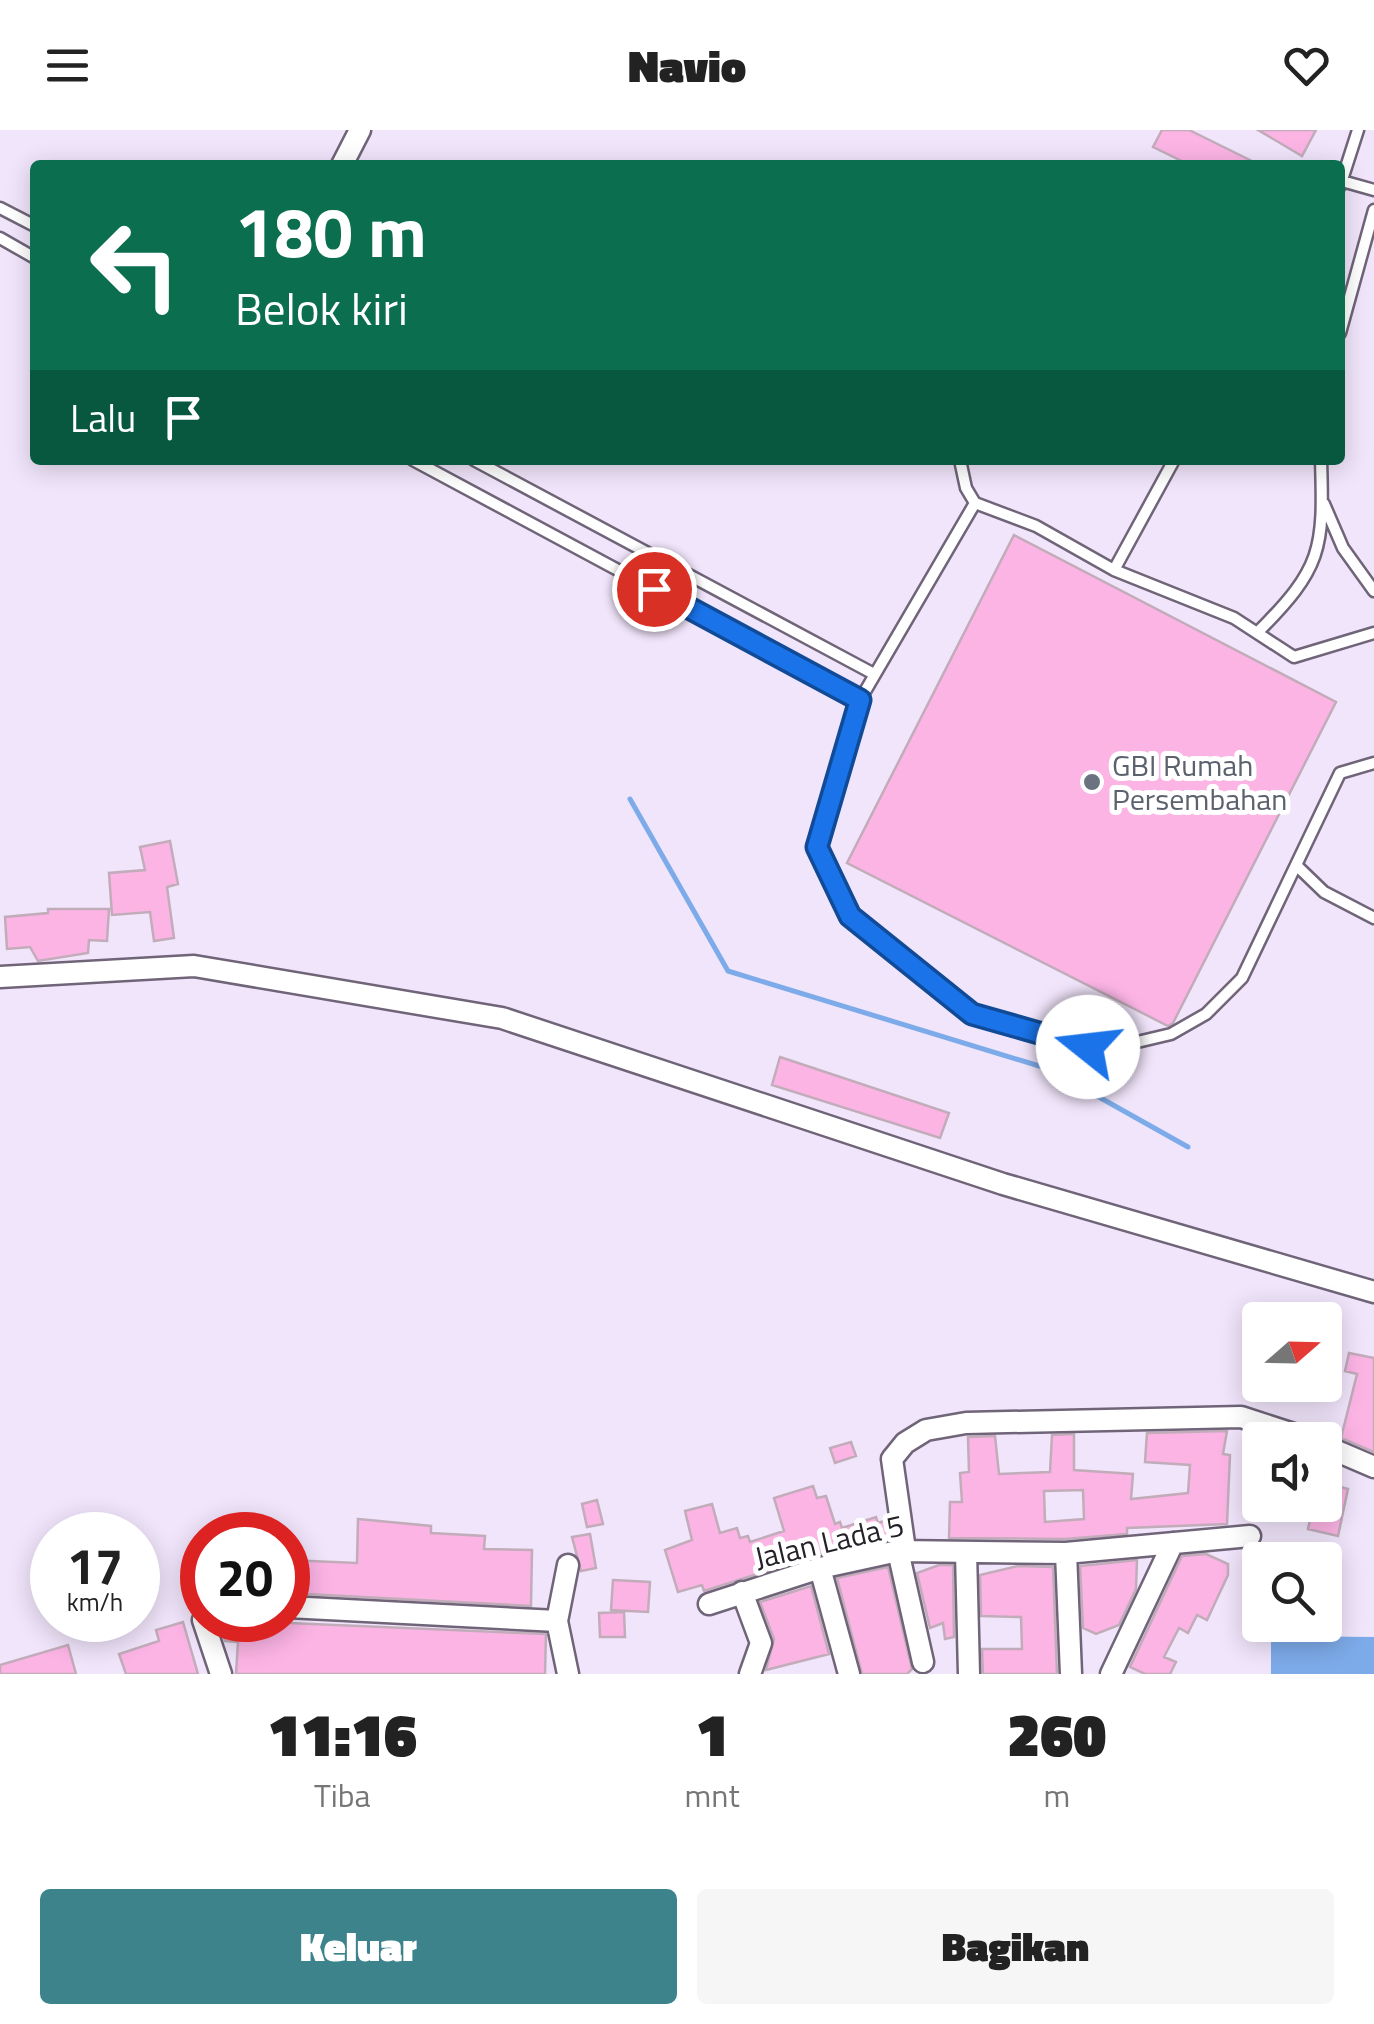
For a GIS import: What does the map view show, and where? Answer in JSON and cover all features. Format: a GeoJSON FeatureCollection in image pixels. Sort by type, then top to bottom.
{"type":"FeatureCollection","features":[{"type":"Feature","properties":{"kind":"street"},"geometry":{"type":"LineString","coordinates":[[345,160],[360,130]]}},
{"type":"Feature","properties":{"kind":"street"},"geometry":{"type":"LineString","coordinates":[[0,977],[194,966],[502,1018],[1003,1184],[1374,1292]]}},
{"type":"Feature","properties":{"kind":"street"},"geometry":{"type":"LineString","coordinates":[[923,1662],[902,1551],[892,1459],[905,1443],[926,1430],[966,1423],[1241,1417],[1258,1422]]}},
{"type":"Feature","properties":{"kind":"street"},"geometry":{"type":"LineString","coordinates":[[1342,1453],[1374,1467]]}},
{"type":"Feature","properties":{"kind":"street","name":"Jalan Lada 5"},"geometry":{"type":"LineString","coordinates":[[709,1604],[820,1568],[902,1551],[1066,1553],[1250,1536]]}},
{"type":"Feature","properties":{"kind":"street"},"geometry":{"type":"LineString","coordinates":[[1111,1674],[1174,1543]]}},
{"type":"Feature","properties":{"kind":"street"},"geometry":{"type":"LineString","coordinates":[[966,1552],[969,1674]]}},
{"type":"Feature","properties":{"kind":"street"},"geometry":{"type":"LineString","coordinates":[[1066,1553],[1071,1674]]}},
{"type":"Feature","properties":{"kind":"street"},"geometry":{"type":"LineString","coordinates":[[568,1566],[557,1622],[568,1674]]}},
{"type":"Feature","properties":{"kind":"street"},"geometry":{"type":"LineString","coordinates":[[820,1568],[849,1674]]}},
{"type":"Feature","properties":{"kind":"street"},"geometry":{"type":"LineString","coordinates":[[742,1592],[761,1643],[750,1674]]}},
{"type":"Feature","properties":{"kind":"street"},"geometry":{"type":"LineString","coordinates":[[310,1608],[557,1622]]}},
{"type":"Feature","properties":{"kind":"street"},"geometry":{"type":"LineString","coordinates":[[211,1642],[221,1674]]}},
{"type":"Feature","properties":{"kind":"lane"},"geometry":{"type":"LineString","coordinates":[[1345,171],[1358,130]]}},
{"type":"Feature","properties":{"kind":"lane"},"geometry":{"type":"LineString","coordinates":[[1345,185],[1374,190]]}},
{"type":"Feature","properties":{"kind":"lane"},"geometry":{"type":"LineString","coordinates":[[0,208],[30,223]]}},
{"type":"Feature","properties":{"kind":"lane"},"geometry":{"type":"LineString","coordinates":[[1345,315],[1374,210]]}},
{"type":"Feature","properties":{"kind":"lane"},"geometry":{"type":"LineString","coordinates":[[0,238],[30,255]]}},
{"type":"Feature","properties":{"kind":"lane"},"geometry":{"type":"LineString","coordinates":[[423,465],[860,700]]}},
{"type":"Feature","properties":{"kind":"lane"},"geometry":{"type":"LineString","coordinates":[[483,465],[874,674]]}},
{"type":"Feature","properties":{"kind":"lane"},"geometry":{"type":"LineString","coordinates":[[961,465],[966,488],[975,503],[1036,526],[1114,570],[1234,618],[1294,656],[1374,633]]}},
{"type":"Feature","properties":{"kind":"lane"},"geometry":{"type":"LineString","coordinates":[[1114,570],[1171,465]]}},
{"type":"Feature","properties":{"kind":"lane"},"geometry":{"type":"LineString","coordinates":[[1257,633],[1284,606],[1320,551],[1324,503],[1321,465]]}},
{"type":"Feature","properties":{"kind":"lane"},"geometry":{"type":"LineString","coordinates":[[975,503],[936,577],[860,700],[817,847],[850,916],[972,1014],[1088,1047],[1171,1034],[1206,1014],[1242,978],[1340,773],[1374,764]]}},
{"type":"Feature","properties":{"kind":"lane"},"geometry":{"type":"LineString","coordinates":[[1324,503],[1343,548],[1374,591]]}},
{"type":"Feature","properties":{"kind":"lane"},"geometry":{"type":"LineString","coordinates":[[1296,865],[1324,892],[1374,918]]}},
{"type":"Feature","properties":{"kind":"water"},"geometry":{"type":"Polygon","coordinates":[[[1342,1637],[1374,1637],[1374,1674],[1271,1674],[1271,1642],[1342,1642],[1342,1637]]]}},
{"type":"Feature","properties":{"kind":"building"},"geometry":{"type":"Polygon","coordinates":[[[1162,130],[1189,130],[1250,160],[1180,160],[1153,147],[1162,130]]]}},
{"type":"Feature","properties":{"kind":"building"},"geometry":{"type":"Polygon","coordinates":[[[1258,130],[1316,130],[1302,156],[1258,130]]]}},
{"type":"Feature","properties":{"kind":"building","name":"GBI Rumah Persembahan"},"geometry":{"type":"Polygon","coordinates":[[[1014,535],[1336,702],[1173,1023],[1168,1026],[847,863],[1014,535]]]}},
{"type":"Feature","properties":{"kind":"building"},"geometry":{"type":"Polygon","coordinates":[[[170,841],[178,884],[167,887],[174,938],[154,941],[150,912],[112,915],[109,873],[145,870],[140,847],[170,841]]]}},
{"type":"Feature","properties":{"kind":"building"},"geometry":{"type":"Polygon","coordinates":[[[48,909],[109,909],[107,941],[89,940],[88,953],[38,961],[30,947],[7,949],[5,917],[48,913],[48,909]]]}},
{"type":"Feature","properties":{"kind":"building"},"geometry":{"type":"Polygon","coordinates":[[[780,1057],[949,1113],[940,1138],[772,1085],[780,1057]]]}},
{"type":"Feature","properties":{"kind":"building"},"geometry":{"type":"Polygon","coordinates":[[[1349,1353],[1374,1358],[1374,1452],[1342,1438],[1357,1374],[1345,1371],[1349,1353]]]}},
{"type":"Feature","properties":{"kind":"building"},"geometry":{"type":"Polygon","coordinates":[[[1227,1431],[1223,1454],[1230,1455],[1227,1524],[1127,1528],[1127,1534],[1065,1539],[949,1538],[950,1502],[962,1502],[960,1473],[969,1472],[968,1437],[995,1436],[999,1474],[1050,1472],[1052,1435],[1074,1434],[1074,1470],[1133,1474],[1131,1499],[1188,1493],[1190,1465],[1145,1462],[1147,1433],[1227,1431]],[[1083,1490],[1044,1491],[1045,1522],[1084,1519],[1083,1490]]]}},
{"type":"Feature","properties":{"kind":"building"},"geometry":{"type":"Polygon","coordinates":[[[851,1442],[856,1456],[835,1463],[830,1448],[851,1442]]]}},
{"type":"Feature","properties":{"kind":"building"},"geometry":{"type":"Polygon","coordinates":[[[813,1486],[817,1498],[826,1496],[835,1524],[840,1522],[842,1528],[876,1517],[878,1523],[887,1520],[890,1539],[816,1555],[704,1591],[702,1585],[678,1592],[665,1550],[692,1540],[685,1511],[712,1504],[720,1533],[737,1528],[740,1538],[748,1536],[750,1542],[784,1531],[774,1498],[813,1486]]]}},
{"type":"Feature","properties":{"kind":"building"},"geometry":{"type":"Polygon","coordinates":[[[1342,1487],[1348,1489],[1342,1517],[1342,1487]]]}},
{"type":"Feature","properties":{"kind":"building"},"geometry":{"type":"Polygon","coordinates":[[[597,1500],[603,1524],[587,1527],[582,1504],[597,1500]]]}},
{"type":"Feature","properties":{"kind":"building"},"geometry":{"type":"Polygon","coordinates":[[[358,1519],[431,1526],[431,1533],[485,1536],[484,1549],[532,1550],[531,1606],[310,1594],[310,1561],[357,1563],[358,1519]]]}},
{"type":"Feature","properties":{"kind":"building"},"geometry":{"type":"Polygon","coordinates":[[[1309,1522],[1341,1522],[1338,1536],[1308,1529],[1309,1522]]]}},
{"type":"Feature","properties":{"kind":"building"},"geometry":{"type":"Polygon","coordinates":[[[590,1534],[596,1568],[581,1571],[572,1537],[590,1534]]]}},
{"type":"Feature","properties":{"kind":"building"},"geometry":{"type":"Polygon","coordinates":[[[1206,1554],[1228,1564],[1228,1575],[1207,1620],[1197,1615],[1188,1633],[1179,1628],[1164,1657],[1176,1662],[1170,1674],[1145,1674],[1130,1667],[1182,1556],[1206,1554]]]}},
{"type":"Feature","properties":{"kind":"building"},"geometry":{"type":"Polygon","coordinates":[[[1137,1560],[1136,1589],[1119,1625],[1096,1634],[1083,1628],[1080,1566],[1137,1560]]]}},
{"type":"Feature","properties":{"kind":"building"},"geometry":{"type":"Polygon","coordinates":[[[939,1565],[953,1565],[954,1637],[945,1639],[943,1623],[930,1628],[917,1573],[939,1565]]]}},
{"type":"Feature","properties":{"kind":"building"},"geometry":{"type":"Polygon","coordinates":[[[1018,1566],[1053,1567],[1057,1674],[983,1674],[982,1649],[1022,1649],[1021,1617],[981,1616],[980,1575],[1018,1566]]]}},
{"type":"Feature","properties":{"kind":"building"},"geometry":{"type":"Polygon","coordinates":[[[888,1567],[912,1669],[907,1674],[862,1674],[837,1578],[888,1567]]]}},
{"type":"Feature","properties":{"kind":"building"},"geometry":{"type":"Polygon","coordinates":[[[613,1580],[650,1582],[648,1612],[611,1610],[613,1580]]]}},
{"type":"Feature","properties":{"kind":"building"},"geometry":{"type":"Polygon","coordinates":[[[811,1586],[829,1654],[766,1670],[774,1639],[760,1602],[811,1586]]]}},
{"type":"Feature","properties":{"kind":"building"},"geometry":{"type":"Polygon","coordinates":[[[624,1612],[625,1637],[600,1637],[599,1613],[624,1612]]]}},
{"type":"Feature","properties":{"kind":"building"},"geometry":{"type":"Polygon","coordinates":[[[180,1623],[180,1642],[189,1642],[198,1674],[126,1674],[119,1654],[160,1642],[160,1629],[180,1623]]]}},
{"type":"Feature","properties":{"kind":"building"},"geometry":{"type":"Polygon","coordinates":[[[310,1624],[546,1634],[545,1674],[236,1674],[238,1642],[310,1642],[310,1624]]]}},
{"type":"Feature","properties":{"kind":"building"},"geometry":{"type":"Polygon","coordinates":[[[68,1645],[76,1674],[0,1674],[0,1665],[68,1645]]]}},
{"type":"Feature","properties":{"kind":"waterway"},"geometry":{"type":"LineString","coordinates":[[630,799],[728,971],[1049,1069],[1188,1147]]}},
{"type":"Feature","properties":{"kind":"place","name":"GBI Rumah Persembahan"},"geometry":{"type":"Point","coordinates":[1092,782]}},
{"type":"Feature","properties":{"kind":"route"},"geometry":{"type":"LineString","coordinates":[[654,589],[860,700],[834,776],[817,847],[850,916],[972,1014],[1088,1047]]}}]}
